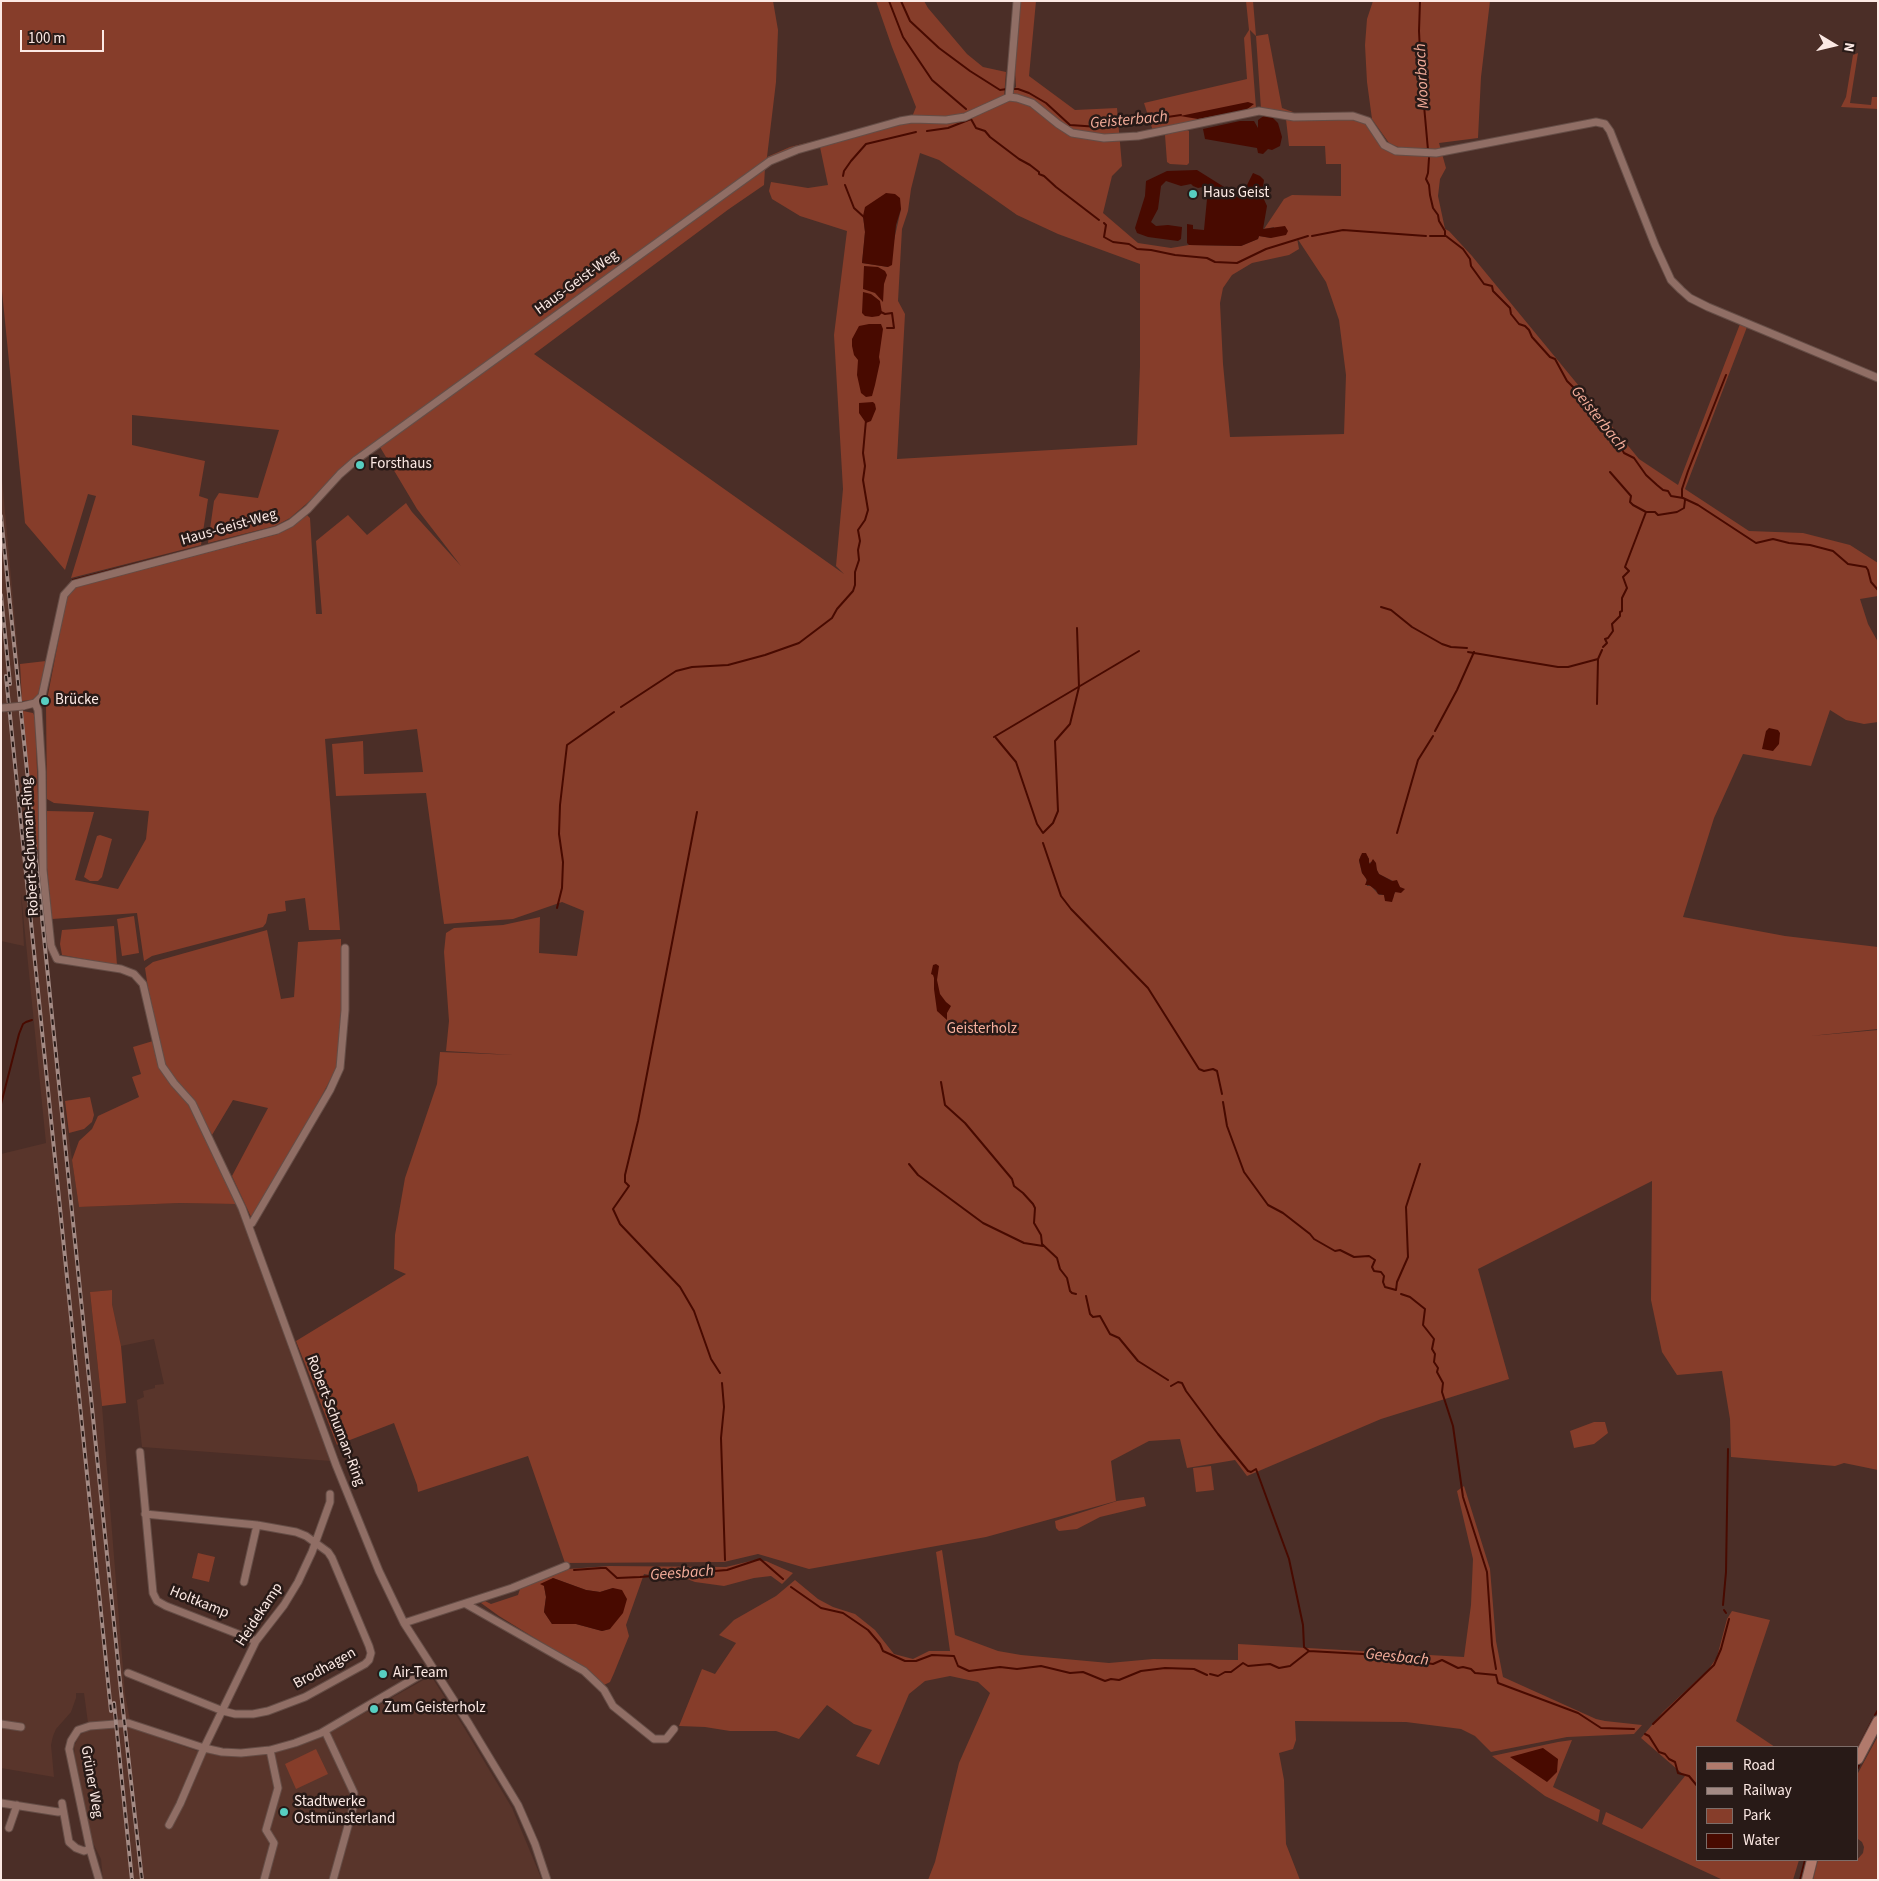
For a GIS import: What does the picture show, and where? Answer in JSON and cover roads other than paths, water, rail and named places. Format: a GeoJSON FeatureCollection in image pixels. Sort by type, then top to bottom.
{"type":"FeatureCollection","features":[{"type":"Feature","properties":{"kind":"main road"},"geometry":{"type":"LineString","coordinates":[[1859,1757],[1878,1721]]}},
{"type":"Feature","properties":{"kind":"main road"},"geometry":{"type":"LineString","coordinates":[[1806,1880],[1812,1861]]}},
{"type":"Feature","properties":{"kind":"street"},"geometry":{"type":"LineString","coordinates":[[1017,1],[1009,92],[1017,98],[1032,104],[1072,133],[1104,138],[1138,136],[1259,111],[1278,115],[1305,117],[1353,116],[1368,121],[1384,145],[1396,151],[1436,153],[1596,122],[1605,124],[1610,131],[1667,272],[1671,280],[1681,290],[1690,298],[1708,307],[1878,378]]}},
{"type":"Feature","properties":{"kind":"street","name":"Haus-Geist-Weg"},"geometry":{"type":"LineString","coordinates":[[36,703],[42,696],[64,595],[74,584],[277,530],[291,523],[308,509],[330,484],[356,460],[770,161],[797,150],[900,121],[912,119],[946,120],[965,117],[1009,92]]}},
{"type":"Feature","properties":{"kind":"street"},"geometry":{"type":"LineString","coordinates":[[2,708],[36,703]]}},
{"type":"Feature","properties":{"kind":"street","name":"Robert-Schuman-Ring"},"geometry":{"type":"LineString","coordinates":[[36,703],[42,772],[44,870],[51,946],[57,959],[121,969],[134,974],[143,984],[162,1066],[192,1103],[249,1225],[340,1473],[379,1571],[404,1623],[469,1724],[518,1806],[535,1844],[547,1880]]}},
{"type":"Feature","properties":{"kind":"street"},"geometry":{"type":"LineString","coordinates":[[249,1225],[252,1223],[330,1090],[340,1068],[345,1010],[345,948]]}},
{"type":"Feature","properties":{"kind":"street","name":"Holtkamp"},"geometry":{"type":"LineString","coordinates":[[140,1452],[153,1593],[157,1601],[256,1641]]}},
{"type":"Feature","properties":{"kind":"street","name":"Heidekamp"},"geometry":{"type":"LineString","coordinates":[[169,1825],[256,1641],[291,1595],[315,1542],[330,1502],[330,1494]]}},
{"type":"Feature","properties":{"kind":"street"},"geometry":{"type":"LineString","coordinates":[[145,1514],[258,1525],[296,1532],[315,1542]]}},
{"type":"Feature","properties":{"kind":"street"},"geometry":{"type":"LineString","coordinates":[[244,1582],[258,1525]]}},
{"type":"Feature","properties":{"kind":"street","name":"Brodhagen"},"geometry":{"type":"LineString","coordinates":[[223,1711],[234,1714],[253,1714],[285,1706],[313,1693],[369,1660],[369,1646],[332,1558],[315,1542]]}},
{"type":"Feature","properties":{"kind":"street"},"geometry":{"type":"LineString","coordinates":[[404,1623],[512,1588],[566,1566]]}},
{"type":"Feature","properties":{"kind":"street"},"geometry":{"type":"LineString","coordinates":[[466,1604],[584,1671],[604,1690],[613,1706],[654,1739],[666,1739],[674,1729]]}},
{"type":"Feature","properties":{"kind":"street"},"geometry":{"type":"LineString","coordinates":[[204,1748],[222,1752],[241,1753],[270,1750],[295,1743],[325,1731],[432,1668]]}},
{"type":"Feature","properties":{"kind":"street"},"geometry":{"type":"LineString","coordinates":[[128,1672],[223,1711]]}},
{"type":"Feature","properties":{"kind":"street","name":"Grüner Weg"},"geometry":{"type":"LineString","coordinates":[[99,1880],[90,1849],[70,1749],[71,1741],[76,1732],[90,1726],[128,1723],[204,1748]]}},
{"type":"Feature","properties":{"kind":"street"},"geometry":{"type":"LineString","coordinates":[[1,1724],[21,1727]]}},
{"type":"Feature","properties":{"kind":"street"},"geometry":{"type":"LineString","coordinates":[[325,1731],[354,1793],[353,1808],[333,1880]]}},
{"type":"Feature","properties":{"kind":"street"},"geometry":{"type":"LineString","coordinates":[[264,1880],[274,1843],[266,1830],[278,1788],[270,1750]]}},
{"type":"Feature","properties":{"kind":"street"},"geometry":{"type":"LineString","coordinates":[[1,1803],[58,1812],[63,1807],[69,1842],[76,1848],[84,1851],[90,1849]]}},
{"type":"Feature","properties":{"kind":"street"},"geometry":{"type":"LineString","coordinates":[[9,1828],[17,1805]]}},
{"type":"Feature","properties":{"kind":"water"},"geometry":{"type":"Polygon","coordinates":[[[1248,102],[1254,104],[1246,110],[1198,119],[1180,116],[1248,102]]]}},
{"type":"Feature","properties":{"kind":"water"},"geometry":{"type":"Polygon","coordinates":[[[1265,115],[1272,117],[1278,123],[1282,137],[1280,146],[1272,150],[1268,149],[1263,154],[1258,153],[1257,148],[1205,139],[1203,129],[1240,121],[1254,121],[1258,128],[1258,120],[1265,115]]]}},
{"type":"Feature","properties":{"kind":"water"},"geometry":{"type":"Polygon","coordinates":[[[1197,170],[1241,199],[1244,197],[1243,193],[1253,173],[1260,176],[1264,180],[1262,195],[1267,206],[1263,229],[1285,226],[1288,231],[1286,235],[1271,238],[1259,236],[1258,239],[1241,246],[1189,245],[1187,243],[1187,224],[1193,225],[1193,229],[1204,230],[1207,199],[1204,199],[1203,195],[1205,190],[1203,187],[1198,188],[1191,184],[1181,186],[1166,181],[1161,186],[1158,209],[1151,222],[1156,226],[1182,227],[1181,239],[1178,241],[1148,237],[1137,233],[1135,228],[1145,196],[1146,181],[1167,171],[1197,170]]]}},
{"type":"Feature","properties":{"kind":"water"},"geometry":{"type":"Polygon","coordinates":[[[886,193],[895,194],[900,198],[901,209],[896,225],[892,265],[888,267],[862,263],[865,232],[863,216],[865,207],[886,193]]]}},
{"type":"Feature","properties":{"kind":"water"},"geometry":{"type":"Polygon","coordinates":[[[864,266],[878,267],[885,271],[887,275],[884,284],[883,302],[875,293],[863,289],[864,266]]]}},
{"type":"Feature","properties":{"kind":"water"},"geometry":{"type":"Polygon","coordinates":[[[863,292],[871,294],[880,301],[882,313],[879,316],[865,316],[862,313],[863,292]]]}},
{"type":"Feature","properties":{"kind":"water"},"geometry":{"type":"Polygon","coordinates":[[[881,324],[883,329],[880,362],[875,385],[872,396],[866,397],[861,393],[857,375],[858,360],[854,355],[852,339],[859,326],[881,324]]]}},
{"type":"Feature","properties":{"kind":"water"},"geometry":{"type":"Polygon","coordinates":[[[873,402],[876,409],[871,421],[866,423],[859,413],[859,403],[873,402]]]}},
{"type":"Feature","properties":{"kind":"water"},"geometry":{"type":"Polygon","coordinates":[[[1769,728],[1778,730],[1780,733],[1779,744],[1773,751],[1762,749],[1766,731],[1769,728]]]}},
{"type":"Feature","properties":{"kind":"water"},"geometry":{"type":"Polygon","coordinates":[[[1362,853],[1366,853],[1370,864],[1373,859],[1379,874],[1392,881],[1397,880],[1400,887],[1405,889],[1401,893],[1395,892],[1392,902],[1385,901],[1384,895],[1378,894],[1369,885],[1365,885],[1367,880],[1362,873],[1359,860],[1362,853]]]}},
{"type":"Feature","properties":{"kind":"water"},"geometry":{"type":"Polygon","coordinates":[[[933,965],[939,966],[937,980],[940,994],[951,1006],[947,1013],[947,1020],[937,1011],[934,978],[931,974],[933,965]]]}},
{"type":"Feature","properties":{"kind":"water"},"geometry":{"type":"Polygon","coordinates":[[[553,1578],[586,1590],[600,1592],[613,1588],[622,1590],[627,1599],[623,1613],[610,1629],[602,1631],[576,1624],[552,1624],[544,1612],[546,1597],[544,1586],[540,1584],[553,1578]]]}},
{"type":"Feature","properties":{"kind":"water"},"geometry":{"type":"Polygon","coordinates":[[[1543,1748],[1558,1759],[1557,1772],[1547,1782],[1510,1757],[1543,1748]]]}},
{"type":"Feature","properties":{"kind":"waterway","name":"Geisterbach"},"geometry":{"type":"LineString","coordinates":[[889,1],[903,37],[932,80],[966,109]]}},
{"type":"Feature","properties":{"kind":"waterway","name":"Geisterbach"},"geometry":{"type":"LineString","coordinates":[[901,1],[910,21],[939,48],[1000,90],[1007,89]]}},
{"type":"Feature","properties":{"kind":"waterway","name":"Moorbach"},"geometry":{"type":"LineString","coordinates":[[1420,1],[1421,72],[1428,150]]}},
{"type":"Feature","properties":{"kind":"waterway","name":"Geisterbach"},"geometry":{"type":"LineString","coordinates":[[1012,89],[1029,93],[1046,103],[1070,125],[1099,127],[1181,115]]}},
{"type":"Feature","properties":{"kind":"waterway","name":"Geisterbach"},"geometry":{"type":"LineString","coordinates":[[927,131],[948,128],[971,119],[976,128],[985,131],[990,137],[1030,165],[1099,220]]}},
{"type":"Feature","properties":{"kind":"waterway"},"geometry":{"type":"LineString","coordinates":[[843,176],[851,161],[866,144],[916,132]]}},
{"type":"Feature","properties":{"kind":"waterway","name":"Moorbach"},"geometry":{"type":"LineString","coordinates":[[1429,158],[1426,179],[1429,185],[1433,208],[1445,231],[1445,236]]}},
{"type":"Feature","properties":{"kind":"waterway"},"geometry":{"type":"LineString","coordinates":[[845,185],[854,208],[865,218]]}},
{"type":"Feature","properties":{"kind":"waterway","name":"Geisterbach"},"geometry":{"type":"LineString","coordinates":[[1104,223],[1106,225],[1104,237],[1113,242],[1129,244],[1137,249],[1207,258],[1215,262],[1237,263],[1266,249],[1308,236]]}},
{"type":"Feature","properties":{"kind":"waterway","name":"Geisterbach"},"geometry":{"type":"LineString","coordinates":[[1312,236],[1343,230],[1426,236]]}},
{"type":"Feature","properties":{"kind":"waterway","name":"Geisterbach"},"geometry":{"type":"LineString","coordinates":[[1430,236],[1446,236],[1463,249],[1470,259],[1471,266],[1484,284],[1492,286],[1493,291],[1510,308],[1511,314],[1519,324],[1525,326],[1550,357],[1555,359],[1567,381],[1582,396],[1587,406],[1595,411],[1605,428],[1615,437],[1624,453],[1634,458],[1646,475],[1663,490],[1668,491],[1671,496],[1683,498],[1698,505],[1756,543],[1773,539],[1833,551],[1848,564],[1866,567],[1871,582],[1878,590]]}},
{"type":"Feature","properties":{"kind":"waterway"},"geometry":{"type":"LineString","coordinates":[[881,312],[885,314],[892,313],[894,328],[887,328]]}},
{"type":"Feature","properties":{"kind":"waterway"},"geometry":{"type":"LineString","coordinates":[[1682,497],[1682,489],[1688,471],[1726,375]]}},
{"type":"Feature","properties":{"kind":"waterway"},"geometry":{"type":"LineString","coordinates":[[621,707],[676,671],[692,667],[728,665],[765,655],[799,643],[832,618],[837,609],[853,591],[855,572],[859,560],[858,550],[860,541],[858,530],[865,520],[868,510],[863,480],[866,420]]}},
{"type":"Feature","properties":{"kind":"waterway"},"geometry":{"type":"LineString","coordinates":[[1610,472],[1631,496],[1630,502],[1646,512]]}},
{"type":"Feature","properties":{"kind":"waterway"},"geometry":{"type":"LineString","coordinates":[[1603,647],[1607,643],[1605,639],[1613,631],[1612,624],[1622,611],[1622,598],[1627,588],[1623,577],[1629,571],[1625,567],[1646,512],[1655,512],[1658,515],[1677,512],[1684,508],[1685,500]]}},
{"type":"Feature","properties":{"kind":"waterway"},"geometry":{"type":"LineString","coordinates":[[73,580],[201,547]]}},
{"type":"Feature","properties":{"kind":"waterway"},"geometry":{"type":"LineString","coordinates":[[1381,607],[1391,610],[1412,627],[1442,644],[1451,647],[1467,648]]}},
{"type":"Feature","properties":{"kind":"waterway"},"geometry":{"type":"LineString","coordinates":[[996,738],[1016,762],[1037,824],[1043,833],[1053,823],[1058,811],[1055,741],[1070,724],[1079,687],[1077,628]]}},
{"type":"Feature","properties":{"kind":"waterway"},"geometry":{"type":"LineString","coordinates":[[1468,652],[1568,667],[1598,659],[1602,650]]}},
{"type":"Feature","properties":{"kind":"waterway"},"geometry":{"type":"LineString","coordinates":[[994,737],[1139,651]]}},
{"type":"Feature","properties":{"kind":"waterway"},"geometry":{"type":"LineString","coordinates":[[1435,731],[1457,690],[1474,652]]}},
{"type":"Feature","properties":{"kind":"waterway"},"geometry":{"type":"LineString","coordinates":[[1597,704],[1598,659]]}},
{"type":"Feature","properties":{"kind":"waterway"},"geometry":{"type":"LineString","coordinates":[[557,908],[562,888],[563,862],[559,834],[560,805],[567,745],[614,712]]}},
{"type":"Feature","properties":{"kind":"waterway"},"geometry":{"type":"LineString","coordinates":[[1397,833],[1418,760],[1433,736]]}},
{"type":"Feature","properties":{"kind":"waterway"},"geometry":{"type":"LineString","coordinates":[[697,812],[638,1121],[625,1175],[625,1182],[629,1186],[613,1209],[620,1224],[680,1287],[694,1311],[711,1359],[720,1373]]}},
{"type":"Feature","properties":{"kind":"waterway"},"geometry":{"type":"LineString","coordinates":[[1043,843],[1061,896],[1071,909],[1148,988],[1199,1069],[1204,1071],[1213,1069],[1217,1071],[1222,1094]]}},
{"type":"Feature","properties":{"kind":"waterway"},"geometry":{"type":"LineString","coordinates":[[1,1104],[19,1034],[23,1024],[32,1020]]}},
{"type":"Feature","properties":{"kind":"waterway"},"geometry":{"type":"LineString","coordinates":[[941,1082],[945,1105],[965,1123],[1012,1179],[1014,1186],[1033,1204],[1035,1208],[1034,1223],[1041,1235],[1042,1244],[1057,1258],[1060,1269],[1067,1278],[1070,1291],[1076,1294]]}},
{"type":"Feature","properties":{"kind":"waterway"},"geometry":{"type":"LineString","coordinates":[[1223,1102],[1227,1126],[1244,1172],[1268,1205],[1283,1213],[1314,1239],[1335,1251],[1340,1250],[1354,1257],[1369,1256],[1375,1260],[1372,1267],[1374,1271],[1381,1272],[1384,1276],[1383,1282],[1385,1287],[1396,1290],[1397,1282],[1408,1257],[1406,1207],[1420,1164]]}},
{"type":"Feature","properties":{"kind":"waterway"},"geometry":{"type":"LineString","coordinates":[[909,1164],[918,1175],[983,1223],[1024,1243],[1043,1246]]}},
{"type":"Feature","properties":{"kind":"waterway"},"geometry":{"type":"LineString","coordinates":[[1401,1294],[1410,1297],[1425,1309],[1423,1325],[1434,1339],[1432,1349],[1435,1354],[1434,1362],[1443,1383],[1442,1392],[1453,1426],[1463,1497],[1487,1572],[1492,1645],[1496,1669]]}},
{"type":"Feature","properties":{"kind":"waterway"},"geometry":{"type":"LineString","coordinates":[[1086,1296],[1090,1314],[1093,1317],[1100,1316],[1110,1334],[1119,1338],[1138,1361],[1168,1380]]}},
{"type":"Feature","properties":{"kind":"waterway"},"geometry":{"type":"LineString","coordinates":[[1171,1386],[1178,1382],[1182,1383],[1218,1434],[1248,1471],[1251,1472],[1256,1469],[1289,1559],[1303,1625],[1304,1647],[1309,1651]]}},
{"type":"Feature","properties":{"kind":"waterway"},"geometry":{"type":"LineString","coordinates":[[722,1383],[724,1407],[721,1438],[725,1560]]}},
{"type":"Feature","properties":{"kind":"waterway"},"geometry":{"type":"LineString","coordinates":[[1723,1605],[1726,1572],[1728,1449]]}},
{"type":"Feature","properties":{"kind":"waterway","name":"Geesbach"},"geometry":{"type":"LineString","coordinates":[[574,1570],[606,1568],[617,1578],[640,1577],[727,1570],[760,1559],[783,1579]]}},
{"type":"Feature","properties":{"kind":"waterway","name":"Geesbach"},"geometry":{"type":"LineString","coordinates":[[791,1587],[821,1608],[843,1613],[868,1630],[880,1644],[883,1651],[905,1661],[916,1661],[932,1655],[954,1656],[958,1666],[969,1671],[1000,1667],[1017,1669],[1041,1666],[1070,1673],[1083,1672],[1105,1681],[1111,1679],[1119,1680],[1141,1671],[1165,1668],[1194,1669],[1207,1675]]}},
{"type":"Feature","properties":{"kind":"waterway"},"geometry":{"type":"LineString","coordinates":[[1653,1724],[1714,1665],[1721,1649],[1729,1619]]}},
{"type":"Feature","properties":{"kind":"waterway","name":"Geesbach"},"geometry":{"type":"LineString","coordinates":[[1210,1674],[1218,1676],[1225,1672],[1231,1672],[1243,1663],[1248,1666],[1270,1664],[1279,1668],[1290,1666],[1309,1651],[1370,1656],[1383,1655],[1388,1659],[1405,1663],[1412,1661],[1433,1664],[1442,1660],[1458,1668],[1471,1669],[1475,1673],[1496,1675],[1498,1683],[1578,1713],[1601,1728],[1634,1729]]}},
{"type":"Feature","properties":{"kind":"waterway"},"geometry":{"type":"LineString","coordinates":[[1875,1715],[1878,1710]]}},
{"type":"Feature","properties":{"kind":"waterway"},"geometry":{"type":"LineString","coordinates":[[1859,1746],[1873,1719]]}},
{"type":"Feature","properties":{"kind":"waterway","name":"Geesbach"},"geometry":{"type":"LineString","coordinates":[[1645,1734],[1649,1736],[1659,1752],[1675,1762],[1678,1773],[1689,1776],[1696,1785]]}},
{"type":"Feature","properties":{"kind":"waterway","name":"Geesbach"},"geometry":{"type":"LineString","coordinates":[[1800,1880],[1805,1861]]}},
{"type":"Feature","properties":{"kind":"railway"},"geometry":{"type":"LineString","coordinates":[[1,516],[121,1692],[142,1880]]}},
{"type":"Feature","properties":{"kind":"railway"},"geometry":{"type":"LineString","coordinates":[[1,595],[10,684]]}},
{"type":"Feature","properties":{"kind":"railway"},"geometry":{"type":"LineString","coordinates":[[6,676],[111,1711]]}},
{"type":"Feature","properties":{"kind":"railway"},"geometry":{"type":"LineString","coordinates":[[114,1703],[132,1880]]}},
{"type":"Feature","properties":{"kind":"place","name":"Haus Geist"},"geometry":{"type":"Point","coordinates":[1193,194]}},
{"type":"Feature","properties":{"kind":"place","name":"Forsthaus"},"geometry":{"type":"Point","coordinates":[360,465]}},
{"type":"Feature","properties":{"kind":"place","name":"Brücke"},"geometry":{"type":"Point","coordinates":[45,701]}},
{"type":"Feature","properties":{"kind":"place","name":"Air-Team"},"geometry":{"type":"Point","coordinates":[383,1674]}},
{"type":"Feature","properties":{"kind":"place","name":"Zum Geisterholz"},"geometry":{"type":"Point","coordinates":[374,1709]}},
{"type":"Feature","properties":{"kind":"place","name":"Stadtwerke Ostmünsterland"},"geometry":{"type":"Point","coordinates":[284,1812]}},
{"type":"Feature","properties":{"kind":"park label","name":"Geisterholz"},"geometry":{"type":"Point","coordinates":[982,1030]}}]}
